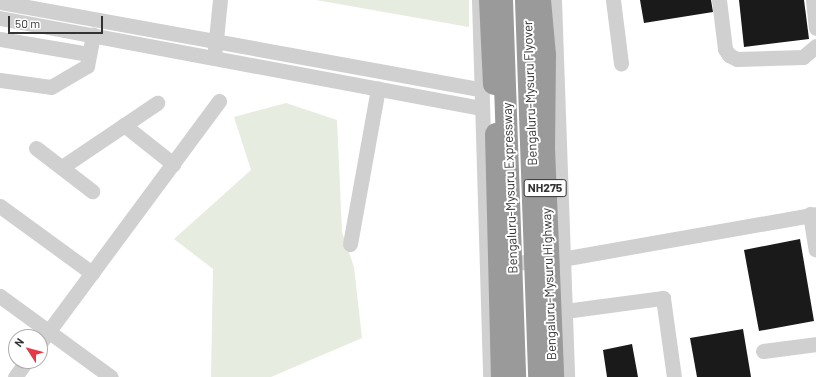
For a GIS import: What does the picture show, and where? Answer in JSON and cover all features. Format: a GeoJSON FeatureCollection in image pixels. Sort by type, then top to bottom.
{"type":"FeatureCollection","features":[{"type":"Feature","properties":{"kind":"highway","name":"Bengaluru-Mysuru Expressway"},"geometry":{"type":"LineString","coordinates":[[490,0],[493,265],[502,377]]}},
{"type":"Feature","properties":{"kind":"highway","name":"Bengaluru-Mysuru Expressway"},"geometry":{"type":"LineString","coordinates":[[502,0],[515,377]]}},
{"type":"Feature","properties":{"kind":"highway","name":"Bengaluru-Mysuru Flyover"},"geometry":{"type":"LineString","coordinates":[[526,0],[539,377]]}},
{"type":"Feature","properties":{"kind":"highway","name":"Bengaluru-Mysuru Highway"},"geometry":{"type":"LineString","coordinates":[[540,0],[545,55],[544,148],[555,260],[553,377]]}},
{"type":"Feature","properties":{"kind":"street"},"geometry":{"type":"LineString","coordinates":[[212,58],[217,40],[220,0]]}},
{"type":"Feature","properties":{"kind":"street","name":"Bengaluru-Mysuru Expressway"},"geometry":{"type":"LineString","coordinates":[[479,0],[482,108],[493,265],[490,377]]}},
{"type":"Feature","properties":{"kind":"street","name":"NH275"},"geometry":{"type":"LineString","coordinates":[[554,0],[555,260],[565,311],[568,377]]}},
{"type":"Feature","properties":{"kind":"street"},"geometry":{"type":"LineString","coordinates":[[613,0],[621,63]]}},
{"type":"Feature","properties":{"kind":"street"},"geometry":{"type":"LineString","coordinates":[[719,0],[725,49],[728,55],[737,59],[803,57],[816,46]]}},
{"type":"Feature","properties":{"kind":"street"},"geometry":{"type":"LineString","coordinates":[[813,0],[816,28]]}},
{"type":"Feature","properties":{"kind":"street"},"geometry":{"type":"LineString","coordinates":[[0,2],[217,40],[482,90]]}},
{"type":"Feature","properties":{"kind":"street"},"geometry":{"type":"LineString","coordinates":[[0,18],[482,108]]}},
{"type":"Feature","properties":{"kind":"street"},"geometry":{"type":"LineString","coordinates":[[0,80],[51,87],[87,66],[93,35]]}},
{"type":"Feature","properties":{"kind":"street"},"geometry":{"type":"LineString","coordinates":[[0,39],[89,54]]}},
{"type":"Feature","properties":{"kind":"street"},"geometry":{"type":"LineString","coordinates":[[350,244],[378,89]]}},
{"type":"Feature","properties":{"kind":"street"},"geometry":{"type":"LineString","coordinates":[[48,332],[219,101]]}},
{"type":"Feature","properties":{"kind":"street"},"geometry":{"type":"LineString","coordinates":[[62,167],[157,103]]}},
{"type":"Feature","properties":{"kind":"street"},"geometry":{"type":"LineString","coordinates":[[124,125],[173,164]]}},
{"type":"Feature","properties":{"kind":"street"},"geometry":{"type":"LineString","coordinates":[[36,148],[92,191]]}},
{"type":"Feature","properties":{"kind":"street"},"geometry":{"type":"LineString","coordinates":[[0,206],[92,273]]}},
{"type":"Feature","properties":{"kind":"street"},"geometry":{"type":"LineString","coordinates":[[493,265],[555,260],[813,214],[816,250]]}},
{"type":"Feature","properties":{"kind":"street"},"geometry":{"type":"LineString","coordinates":[[0,296],[35,329]]}},
{"type":"Feature","properties":{"kind":"street"},"geometry":{"type":"LineString","coordinates":[[565,311],[662,298],[674,377]]}},
{"type":"Feature","properties":{"kind":"street"},"geometry":{"type":"LineString","coordinates":[[48,339],[111,377]]}},
{"type":"Feature","properties":{"kind":"street"},"geometry":{"type":"LineString","coordinates":[[763,351],[816,344]]}},
{"type":"Feature","properties":{"kind":"shaded area"},"geometry":{"type":"Polygon","coordinates":[[[316,0],[469,0],[469,27],[316,0]]]}},
{"type":"Feature","properties":{"kind":"shaded area"},"geometry":{"type":"Polygon","coordinates":[[[286,103],[337,120],[342,232],[354,267],[362,338],[271,377],[211,377],[213,269],[174,239],[251,170],[234,117],[286,103]]]}},
{"type":"Feature","properties":{"kind":"building"},"geometry":{"type":"Polygon","coordinates":[[[640,0],[711,0],[713,12],[644,23],[640,0]]]}},
{"type":"Feature","properties":{"kind":"building"},"geometry":{"type":"Polygon","coordinates":[[[739,0],[804,0],[809,39],[744,47],[739,0]]]}},
{"type":"Feature","properties":{"kind":"building"},"geometry":{"type":"Polygon","coordinates":[[[800,239],[814,321],[759,331],[744,250],[800,239]]]}},
{"type":"Feature","properties":{"kind":"building"},"geometry":{"type":"Polygon","coordinates":[[[743,329],[751,377],[697,377],[690,338],[743,329]]]}},
{"type":"Feature","properties":{"kind":"building"},"geometry":{"type":"Polygon","coordinates":[[[632,344],[638,377],[607,377],[603,350],[632,344]]]}}]}
